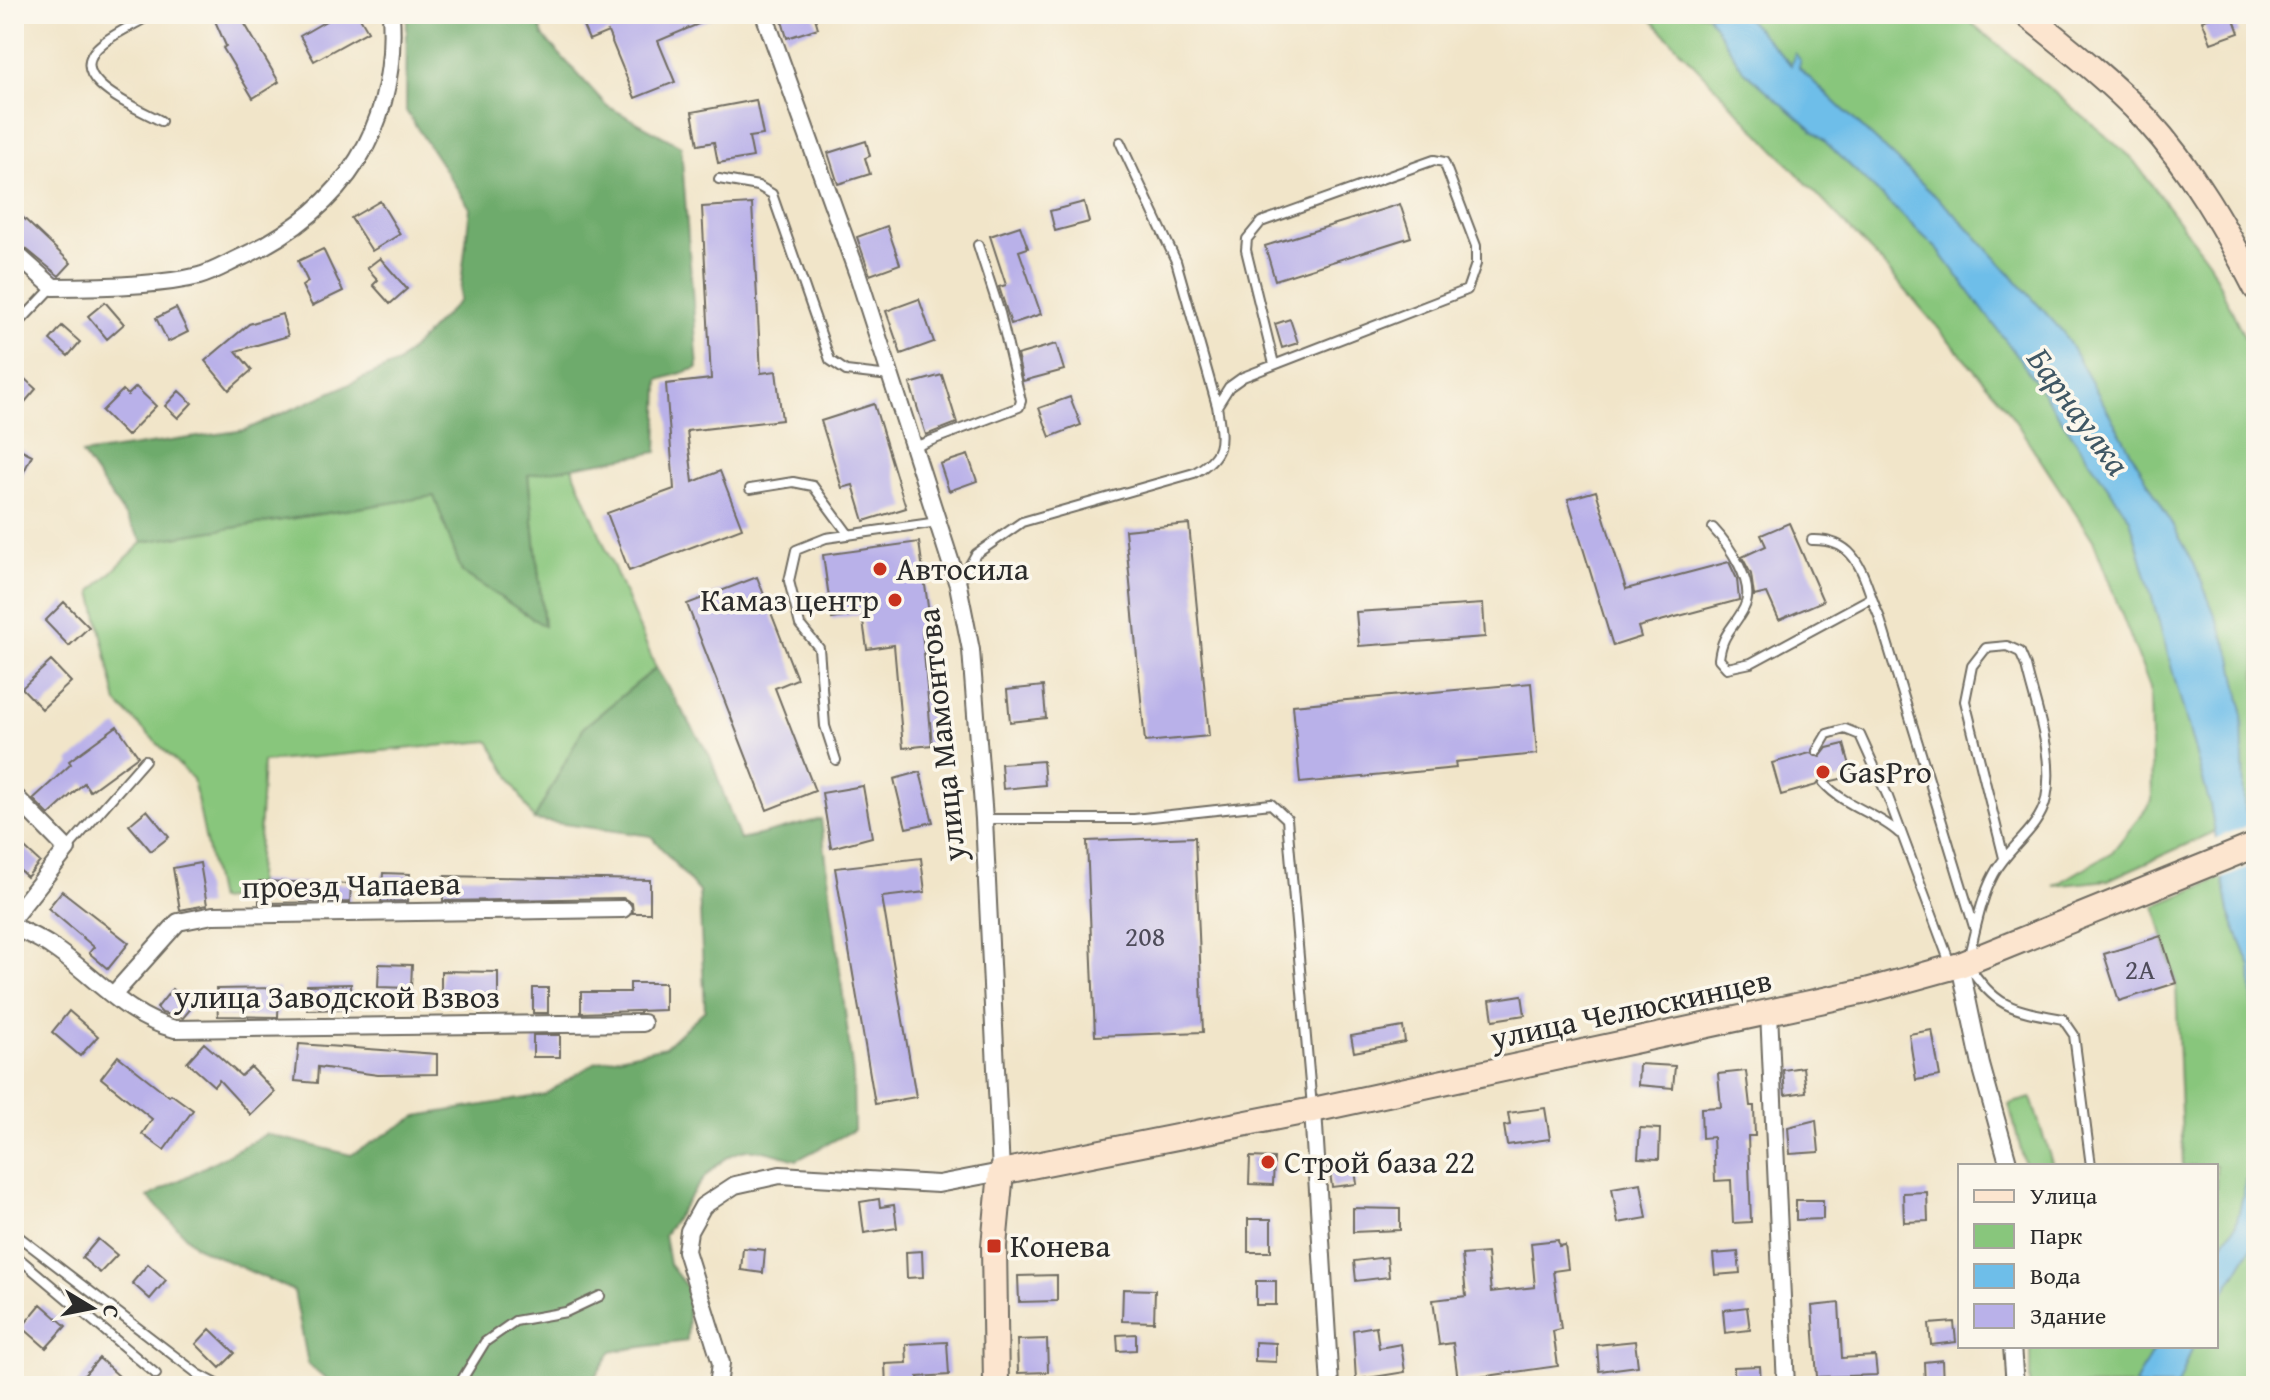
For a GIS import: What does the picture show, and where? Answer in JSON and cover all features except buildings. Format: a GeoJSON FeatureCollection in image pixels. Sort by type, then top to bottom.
{"type":"FeatureCollection","features":[{"type":"Feature","properties":{"kind":"main road"},"geometry":{"type":"LineString","coordinates":[[2026,14],[2085,62],[2154,129],[2187,169],[2219,218],[2256,288]]}},
{"type":"Feature","properties":{"kind":"main road","name":"улица Челюскинцев"},"geometry":{"type":"LineString","coordinates":[[1001,1172],[1313,1110],[1769,1012],[1959,965],[2256,845]]}},
{"type":"Feature","properties":{"kind":"main road","name":"улица Мамонтова"},"geometry":{"type":"LineString","coordinates":[[996,1386],[994,1246],[1001,1172]]}},
{"type":"Feature","properties":{"kind":"street"},"geometry":{"type":"LineString","coordinates":[[14,252],[53,287],[200,276],[280,239],[312,215],[346,181],[383,104],[394,52],[391,14]]}},
{"type":"Feature","properties":{"kind":"street","name":"улица Мамонтова"},"geometry":{"type":"LineString","coordinates":[[764,14],[891,376],[958,585],[971,650],[984,819],[1001,1172]]}},
{"type":"Feature","properties":{"kind":"street"},"geometry":{"type":"LineString","coordinates":[[14,795],[67,849],[14,916]]}},
{"type":"Feature","properties":{"kind":"street","name":"проезд Чапаева"},"geometry":{"type":"LineString","coordinates":[[113,995],[169,929],[190,918],[213,915],[623,909]]}},
{"type":"Feature","properties":{"kind":"street","name":"улица Заводской Взвоз"},"geometry":{"type":"LineString","coordinates":[[14,927],[51,946],[113,995],[158,1025],[175,1029],[643,1023]]}},
{"type":"Feature","properties":{"kind":"street"},"geometry":{"type":"LineString","coordinates":[[1959,965],[1981,1065],[2008,1164]]}},
{"type":"Feature","properties":{"kind":"street"},"geometry":{"type":"LineString","coordinates":[[1769,1012],[1786,1386]]}},
{"type":"Feature","properties":{"kind":"street"},"geometry":{"type":"LineString","coordinates":[[1313,1110],[1330,1386]]}},
{"type":"Feature","properties":{"kind":"street"},"geometry":{"type":"LineString","coordinates":[[718,1386],[721,1363],[686,1251],[689,1231],[703,1206],[735,1185],[780,1175],[938,1184],[1001,1172]]}},
{"type":"Feature","properties":{"kind":"street"},"geometry":{"type":"LineString","coordinates":[[2012,1348],[2015,1386]]}},
{"type":"Feature","properties":{"kind":"lane"},"geometry":{"type":"LineString","coordinates":[[152,14],[100,45],[92,58],[91,72],[96,85],[161,121]]}},
{"type":"Feature","properties":{"kind":"lane"},"geometry":{"type":"LineString","coordinates":[[958,585],[976,554],[1022,522],[1194,473],[1212,463],[1222,438],[1217,406],[1176,261],[1120,142]]}},
{"type":"Feature","properties":{"kind":"lane"},"geometry":{"type":"LineString","coordinates":[[1217,406],[1236,382],[1274,364],[1467,290],[1476,264],[1476,246],[1444,162],[1434,160],[1261,222],[1253,229],[1246,250],[1274,364]]}},
{"type":"Feature","properties":{"kind":"lane"},"geometry":{"type":"LineString","coordinates":[[719,179],[758,186],[772,194],[830,360],[846,371],[891,376]]}},
{"type":"Feature","properties":{"kind":"lane"},"geometry":{"type":"LineString","coordinates":[[914,447],[1019,407],[1021,401],[1000,313],[978,245]]}},
{"type":"Feature","properties":{"kind":"lane"},"geometry":{"type":"LineString","coordinates":[[14,328],[53,287]]}},
{"type":"Feature","properties":{"kind":"lane"},"geometry":{"type":"LineString","coordinates":[[750,489],[793,482],[813,486],[849,535]]}},
{"type":"Feature","properties":{"kind":"lane"},"geometry":{"type":"LineString","coordinates":[[836,760],[825,726],[819,648],[800,625],[789,581],[796,550],[811,541],[939,522]]}},
{"type":"Feature","properties":{"kind":"lane"},"geometry":{"type":"LineString","coordinates":[[1713,528],[1732,548],[1748,594],[1745,606],[1721,640],[1719,659],[1727,668],[1751,663],[1871,598]]}},
{"type":"Feature","properties":{"kind":"lane"},"geometry":{"type":"LineString","coordinates":[[1812,540],[1834,539],[1845,547],[1861,569],[1976,931]]}},
{"type":"Feature","properties":{"kind":"lane"},"geometry":{"type":"LineString","coordinates":[[1959,965],[1976,931],[1992,877],[2004,858],[2035,825],[2045,801],[2049,764],[2026,666],[2020,652],[2007,646],[1986,648],[1972,666],[1965,701],[2004,858]]}},
{"type":"Feature","properties":{"kind":"lane"},"geometry":{"type":"LineString","coordinates":[[1817,751],[1827,734],[1845,729],[1860,735],[1959,965],[1990,996],[2015,1009],[2063,1019],[2074,1035],[2091,1164]]}},
{"type":"Feature","properties":{"kind":"lane"},"geometry":{"type":"LineString","coordinates":[[67,849],[145,760]]}},
{"type":"Feature","properties":{"kind":"lane"},"geometry":{"type":"LineString","coordinates":[[1824,783],[1833,793],[1884,819],[1903,836]]}},
{"type":"Feature","properties":{"kind":"lane"},"geometry":{"type":"LineString","coordinates":[[984,819],[1134,819],[1271,804],[1287,819],[1313,1110]]}},
{"type":"Feature","properties":{"kind":"lane"},"geometry":{"type":"LineString","coordinates":[[14,1233],[198,1374],[221,1386]]}},
{"type":"Feature","properties":{"kind":"lane"},"geometry":{"type":"LineString","coordinates":[[14,1254],[156,1374]]}},
{"type":"Feature","properties":{"kind":"lane"},"geometry":{"type":"LineString","coordinates":[[458,1386],[485,1342],[515,1321],[566,1312],[600,1296]]}},
{"type":"Feature","properties":{"kind":"green space"},"geometry":{"type":"Polygon","coordinates":[[[407,14],[536,14],[543,36],[607,106],[681,146],[698,368],[659,380],[657,452],[528,475],[544,626],[462,572],[434,496],[143,542],[82,454],[245,430],[398,363],[459,301],[470,208],[406,111],[407,14]]]}},
{"type":"Feature","properties":{"kind":"green space"},"geometry":{"type":"Polygon","coordinates":[[[1646,14],[1961,14],[2131,157],[2209,262],[2256,362],[2256,813],[2108,880],[2054,886],[2112,852],[2152,801],[2150,688],[2093,540],[2004,404],[1882,263],[1646,14]]]}},
{"type":"Feature","properties":{"kind":"green space"},"geometry":{"type":"Polygon","coordinates":[[[571,465],[656,668],[584,727],[534,820],[489,741],[263,762],[256,896],[218,900],[193,779],[117,703],[92,591],[143,542],[434,496],[462,572],[544,624],[528,474],[571,465]]]}},
{"type":"Feature","properties":{"kind":"green space"},"geometry":{"type":"Polygon","coordinates":[[[656,668],[710,756],[740,840],[821,819],[853,1075],[854,1130],[797,1160],[759,1150],[733,1154],[699,1184],[664,1235],[669,1264],[689,1290],[687,1341],[612,1351],[589,1386],[333,1386],[308,1364],[294,1291],[196,1247],[148,1197],[266,1134],[351,1155],[417,1116],[544,1095],[596,1062],[665,1047],[705,1010],[699,892],[651,836],[534,820],[584,727],[656,668]]]}},
{"type":"Feature","properties":{"kind":"green space"},"geometry":{"type":"Polygon","coordinates":[[[2256,863],[2256,1386],[2030,1386],[2030,1348],[2218,1348],[2218,1164],[2183,1164],[2176,983],[2155,906],[2256,863]]]}},
{"type":"Feature","properties":{"kind":"green space"},"geometry":{"type":"Polygon","coordinates":[[[2031,1098],[2052,1164],[2024,1164],[2009,1104],[2031,1098]]]}},
{"type":"Feature","properties":{"kind":"water","name":"Барнаулка"},"geometry":{"type":"Polygon","coordinates":[[[1707,14],[1743,14],[1791,65],[1795,53],[1800,60],[1799,68],[1963,222],[2063,332],[2194,563],[2232,657],[2242,705],[2244,806],[2256,835],[2256,1096],[2251,967],[2229,912],[2210,805],[2130,519],[2018,357],[1938,250],[1819,136],[1744,71],[1707,14]]]}},
{"type":"Feature","properties":{"kind":"water"},"geometry":{"type":"Polygon","coordinates":[[[2256,1141],[2256,1240],[2218,1304],[2218,1251],[2236,1224],[2256,1141]]]}},
{"type":"Feature","properties":{"kind":"water"},"geometry":{"type":"Polygon","coordinates":[[[2154,1348],[2192,1348],[2178,1386],[2134,1386],[2154,1348]]]}},
{"type":"Feature","properties":{"kind":"pier"},"geometry":{"type":"Polygon","coordinates":[[[2255,822],[2256,865],[2219,880],[2212,840],[2255,822]]]}},
{"type":"Feature","properties":{"kind":"place","name":"Автосила"},"geometry":{"type":"Point","coordinates":[880,569]}},
{"type":"Feature","properties":{"kind":"place","name":"Камаз центр"},"geometry":{"type":"Point","coordinates":[895,600]}},
{"type":"Feature","properties":{"kind":"place","name":"GasPro"},"geometry":{"type":"Point","coordinates":[1823,772]}},
{"type":"Feature","properties":{"kind":"place","name":"Строй база 22"},"geometry":{"type":"Point","coordinates":[1268,1162]}},
{"type":"Feature","properties":{"kind":"place","name":"Конева"},"geometry":{"type":"Point","coordinates":[994,1246]}}]}
